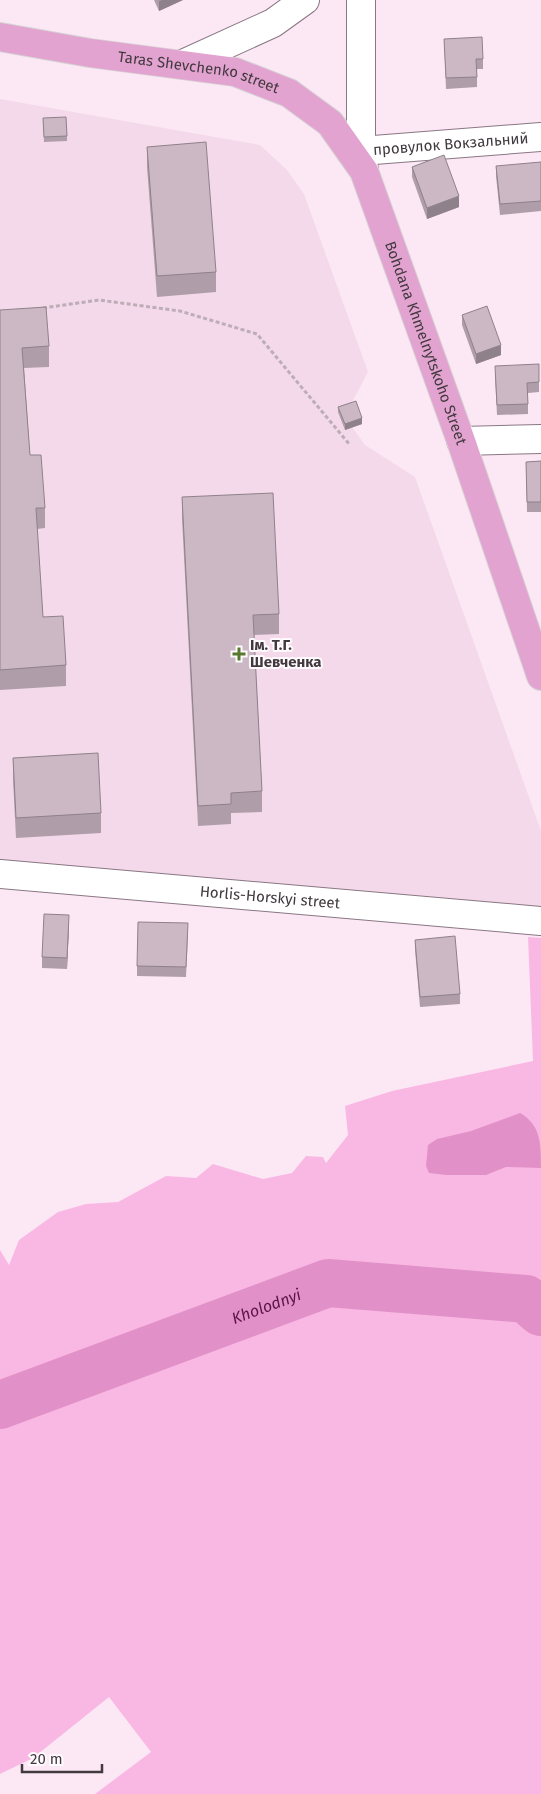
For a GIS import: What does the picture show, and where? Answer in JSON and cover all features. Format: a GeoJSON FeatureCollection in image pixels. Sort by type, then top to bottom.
{"type":"FeatureCollection","features":[{"type":"Feature","properties":{"kind":"main road","name":"Taras Shevchenko street"},"geometry":{"type":"LineString","coordinates":[[0,37],[90,53],[235,72],[289,93],[330,123],[363,161]]}},
{"type":"Feature","properties":{"kind":"main road","name":"Bohdana Khmelnytskoho Street"},"geometry":{"type":"LineString","coordinates":[[363,161],[541,676]]}},
{"type":"Feature","properties":{"kind":"street"},"geometry":{"type":"LineString","coordinates":[[183,64],[273,23],[305,0]]}},
{"type":"Feature","properties":{"kind":"street","name":"Bohdana Khmelnytskoho Street"},"geometry":{"type":"LineString","coordinates":[[361,0],[363,161]]}},
{"type":"Feature","properties":{"kind":"street","name":"провулок Вокзальний"},"geometry":{"type":"LineString","coordinates":[[363,161],[541,137]]}},
{"type":"Feature","properties":{"kind":"street"},"geometry":{"type":"LineString","coordinates":[[461,441],[541,439]]}},
{"type":"Feature","properties":{"kind":"street","name":"Horlis-Horskyi street"},"geometry":{"type":"LineString","coordinates":[[0,874],[541,921]]}},
{"type":"Feature","properties":{"kind":"path"},"geometry":{"type":"LineString","coordinates":[[36,309],[99,300],[180,311],[257,334],[350,445]]}},
{"type":"Feature","properties":{"kind":"shaded area","name":"Ім. Т.Г. Шевченка"},"geometry":{"type":"Polygon","coordinates":[[[0,99],[260,145],[287,170],[304,194],[368,372],[349,408],[356,406],[362,424],[352,427],[365,445],[415,477],[541,831],[541,915],[0,864],[0,99]]]}},
{"type":"Feature","properties":{"kind":"shaded area"},"geometry":{"type":"Polygon","coordinates":[[[528,937],[541,938],[541,1794],[95,1794],[151,1752],[109,1697],[33,1758],[0,1774],[0,1250],[9,1265],[19,1240],[58,1212],[86,1204],[118,1202],[166,1176],[196,1178],[213,1164],[263,1179],[292,1173],[306,1156],[323,1157],[326,1163],[348,1135],[345,1106],[392,1091],[533,1061],[528,937]]]}},
{"type":"Feature","properties":{"kind":"shaded area"},"geometry":{"type":"Polygon","coordinates":[[[520,1113],[536,1129],[540,1143],[541,1168],[506,1167],[486,1175],[429,1173],[426,1166],[428,1145],[437,1139],[471,1131],[520,1113]]]}},
{"type":"Feature","properties":{"kind":"building"},"geometry":{"type":"Polygon","coordinates":[[[482,37],[483,59],[476,59],[477,77],[446,78],[444,39],[482,37]]]}},
{"type":"Feature","properties":{"kind":"building"},"geometry":{"type":"Polygon","coordinates":[[[66,117],[67,136],[44,137],[43,118],[66,117]]]}},
{"type":"Feature","properties":{"kind":"building"},"geometry":{"type":"Polygon","coordinates":[[[206,142],[216,272],[157,276],[147,147],[206,142]]]}},
{"type":"Feature","properties":{"kind":"building"},"geometry":{"type":"Polygon","coordinates":[[[444,155],[459,196],[427,208],[412,167],[444,155]]]}},
{"type":"Feature","properties":{"kind":"building"},"geometry":{"type":"Polygon","coordinates":[[[541,162],[541,201],[500,204],[496,166],[541,162]]]}},
{"type":"Feature","properties":{"kind":"building"},"geometry":{"type":"Polygon","coordinates":[[[487,306],[501,345],[476,354],[462,315],[487,306]]]}},
{"type":"Feature","properties":{"kind":"building"},"geometry":{"type":"Polygon","coordinates":[[[46,307],[49,346],[22,348],[30,455],[41,455],[45,508],[36,508],[43,617],[63,616],[66,665],[0,670],[0,310],[46,307]]]}},
{"type":"Feature","properties":{"kind":"building"},"geometry":{"type":"Polygon","coordinates":[[[539,364],[539,382],[527,383],[528,404],[497,405],[495,366],[539,364]]]}},
{"type":"Feature","properties":{"kind":"building"},"geometry":{"type":"Polygon","coordinates":[[[356,401],[362,418],[345,424],[338,407],[356,401]]]}},
{"type":"Feature","properties":{"kind":"building"},"geometry":{"type":"Polygon","coordinates":[[[541,461],[541,502],[527,502],[526,462],[541,461]]]}},
{"type":"Feature","properties":{"kind":"building"},"geometry":{"type":"Polygon","coordinates":[[[273,493],[279,614],[253,615],[262,791],[231,793],[231,804],[198,806],[182,497],[273,493]]]}},
{"type":"Feature","properties":{"kind":"building"},"geometry":{"type":"Polygon","coordinates":[[[98,753],[101,813],[16,818],[13,758],[98,753]]]}},
{"type":"Feature","properties":{"kind":"building"},"geometry":{"type":"Polygon","coordinates":[[[44,914],[69,915],[67,958],[42,957],[44,914]]]}},
{"type":"Feature","properties":{"kind":"building"},"geometry":{"type":"Polygon","coordinates":[[[138,922],[188,923],[186,967],[137,966],[138,922]]]}},
{"type":"Feature","properties":{"kind":"building"},"geometry":{"type":"Polygon","coordinates":[[[455,936],[460,994],[420,997],[415,940],[455,936]]]}},
{"type":"Feature","properties":{"kind":"waterway","name":"Kholodnyi"},"geometry":{"type":"LineString","coordinates":[[0,1405],[328,1283],[526,1299],[541,1312]]}},
{"type":"Feature","properties":{"kind":"place","name":"Ім. Т.Г. Шевченка"},"geometry":{"type":"Point","coordinates":[239,654]}}]}
